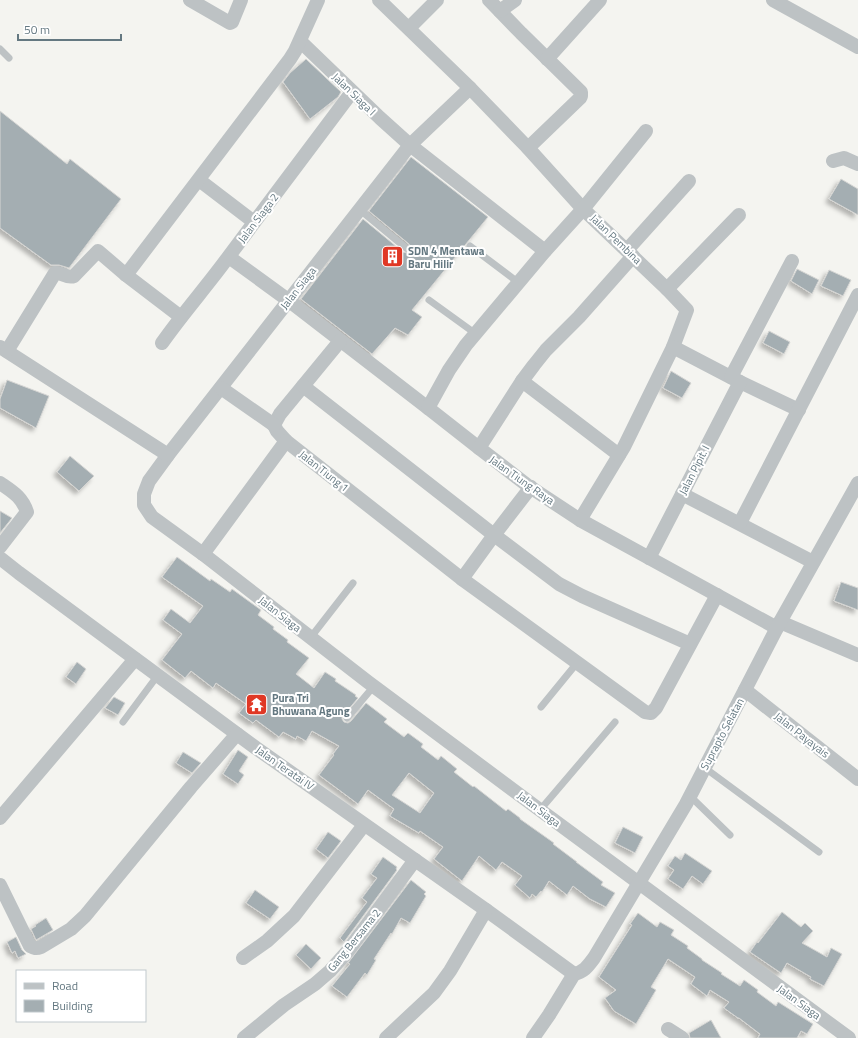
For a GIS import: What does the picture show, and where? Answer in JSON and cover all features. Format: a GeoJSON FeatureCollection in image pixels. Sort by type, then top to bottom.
{"type":"FeatureCollection","features":[{"type":"Feature","properties":{"kind":"street"},"geometry":{"type":"LineString","coordinates":[[190,0],[230,23],[232,22],[241,0]]}},
{"type":"Feature","properties":{"kind":"street"},"geometry":{"type":"LineString","coordinates":[[126,275],[290,59],[300,41],[318,0]]}},
{"type":"Feature","properties":{"kind":"street","name":"Jalan Pembina"},"geometry":{"type":"LineString","coordinates":[[379,0],[470,88],[584,209],[687,310],[672,347],[624,447],[580,520]]}},
{"type":"Feature","properties":{"kind":"street"},"geometry":{"type":"LineString","coordinates":[[409,28],[437,0]]}},
{"type":"Feature","properties":{"kind":"street"},"geometry":{"type":"LineString","coordinates":[[490,0],[580,91],[581,96],[528,148]]}},
{"type":"Feature","properties":{"kind":"street"},"geometry":{"type":"LineString","coordinates":[[500,11],[515,0]]}},
{"type":"Feature","properties":{"kind":"street"},"geometry":{"type":"LineString","coordinates":[[547,59],[600,0]]}},
{"type":"Feature","properties":{"kind":"street"},"geometry":{"type":"LineString","coordinates":[[773,0],[858,47]]}},
{"type":"Feature","properties":{"kind":"street","name":"Jalan Siaga I"},"geometry":{"type":"LineString","coordinates":[[300,41],[352,92],[410,145],[545,251]]}},
{"type":"Feature","properties":{"kind":"street","name":"Jalan Siaga"},"geometry":{"type":"LineString","coordinates":[[470,88],[410,145],[359,209],[149,481],[144,494],[144,505],[152,517],[203,554],[374,686],[848,1038]]}},
{"type":"Feature","properties":{"kind":"street","name":"Jalan Siaga 2"},"geometry":{"type":"LineString","coordinates":[[162,343],[180,317],[229,257],[352,92]]}},
{"type":"Feature","properties":{"kind":"street"},"geometry":{"type":"LineString","coordinates":[[428,408],[456,359],[545,251],[584,209],[646,131]]}},
{"type":"Feature","properties":{"kind":"street"},"geometry":{"type":"LineString","coordinates":[[833,161],[844,158],[858,164]]}},
{"type":"Feature","properties":{"kind":"street"},"geometry":{"type":"LineString","coordinates":[[199,180],[254,222]]}},
{"type":"Feature","properties":{"kind":"street"},"geometry":{"type":"LineString","coordinates":[[479,448],[522,381],[546,350],[579,317],[689,180]]}},
{"type":"Feature","properties":{"kind":"street"},"geometry":{"type":"LineString","coordinates":[[667,289],[739,215]]}},
{"type":"Feature","properties":{"kind":"street"},"geometry":{"type":"LineString","coordinates":[[168,455],[4,349],[55,273],[58,272],[68,277],[74,276],[98,251],[180,317]]}},
{"type":"Feature","properties":{"kind":"street","name":"Jalan Tiung Raya"},"geometry":{"type":"LineString","coordinates":[[229,257],[288,300],[531,487],[580,520],[717,595],[779,625],[858,655]]}},
{"type":"Feature","properties":{"kind":"street","name":"Jalan Pipit. I"},"geometry":{"type":"LineString","coordinates":[[649,558],[682,494],[792,261]]}},
{"type":"Feature","properties":{"kind":"street"},"geometry":{"type":"LineString","coordinates":[[740,523],[858,295]]}},
{"type":"Feature","properties":{"kind":"street"},"geometry":{"type":"LineString","coordinates":[[221,388],[274,425],[280,414],[340,341]]}},
{"type":"Feature","properties":{"kind":"street"},"geometry":{"type":"LineString","coordinates":[[672,347],[799,410]]}},
{"type":"Feature","properties":{"kind":"street"},"geometry":{"type":"LineString","coordinates":[[522,381],[619,455]]}},
{"type":"Feature","properties":{"kind":"street"},"geometry":{"type":"LineString","coordinates":[[303,386],[494,535],[564,587],[690,644],[717,595]]}},
{"type":"Feature","properties":{"kind":"street","name":"Jalan Tiung 1"},"geometry":{"type":"LineString","coordinates":[[274,425],[276,431],[286,442],[462,579],[645,712],[651,713],[656,708],[690,644]]}},
{"type":"Feature","properties":{"kind":"street"},"geometry":{"type":"LineString","coordinates":[[203,554],[286,442]]}},
{"type":"Feature","properties":{"kind":"street","name":"Suprapto Selatan"},"geometry":{"type":"LineString","coordinates":[[574,974],[580,973],[586,969],[594,958],[690,796],[779,625],[858,483]]}},
{"type":"Feature","properties":{"kind":"street"},"geometry":{"type":"LineString","coordinates":[[0,484],[14,492],[24,504],[27,512],[0,547]]}},
{"type":"Feature","properties":{"kind":"street"},"geometry":{"type":"LineString","coordinates":[[462,579],[531,487]]}},
{"type":"Feature","properties":{"kind":"street"},"geometry":{"type":"LineString","coordinates":[[682,494],[813,562]]}},
{"type":"Feature","properties":{"kind":"street","name":"Jalan Teratai IV"},"geometry":{"type":"LineString","coordinates":[[0,558],[237,734],[574,974]]}},
{"type":"Feature","properties":{"kind":"street"},"geometry":{"type":"LineString","coordinates":[[0,818],[135,659]]}},
{"type":"Feature","properties":{"kind":"street","name":"Jalan Payayais"},"geometry":{"type":"LineString","coordinates":[[745,690],[858,779]]}},
{"type":"Feature","properties":{"kind":"street"},"geometry":{"type":"LineString","coordinates":[[0,885],[30,946],[33,948],[41,947],[71,929],[85,916],[191,787],[237,734]]}},
{"type":"Feature","properties":{"kind":"street"},"geometry":{"type":"LineString","coordinates":[[242,958],[266,941],[294,916],[364,825]]}},
{"type":"Feature","properties":{"kind":"street","name":"Gang Bersama 2"},"geometry":{"type":"LineString","coordinates":[[244,1038],[284,1005],[315,984],[330,971],[347,952],[414,860]]}},
{"type":"Feature","properties":{"kind":"street"},"geometry":{"type":"LineString","coordinates":[[386,1038],[434,993],[450,971],[486,910]]}},
{"type":"Feature","properties":{"kind":"street"},"geometry":{"type":"LineString","coordinates":[[533,1038],[574,974]]}},
{"type":"Feature","properties":{"kind":"street"},"geometry":{"type":"LineString","coordinates":[[668,1029],[682,1038]]}},
{"type":"Feature","properties":{"kind":"lane"},"geometry":{"type":"LineString","coordinates":[[0,49],[10,58]]}},
{"type":"Feature","properties":{"kind":"lane"},"geometry":{"type":"LineString","coordinates":[[359,209],[406,248]]}},
{"type":"Feature","properties":{"kind":"lane"},"geometry":{"type":"LineString","coordinates":[[470,246],[518,283]]}},
{"type":"Feature","properties":{"kind":"lane"},"geometry":{"type":"LineString","coordinates":[[429,300],[476,334]]}},
{"type":"Feature","properties":{"kind":"lane"},"geometry":{"type":"LineString","coordinates":[[311,637],[353,583]]}},
{"type":"Feature","properties":{"kind":"lane"},"geometry":{"type":"LineString","coordinates":[[541,707],[577,663]]}},
{"type":"Feature","properties":{"kind":"lane"},"geometry":{"type":"LineString","coordinates":[[123,722],[158,676]]}},
{"type":"Feature","properties":{"kind":"lane"},"geometry":{"type":"LineString","coordinates":[[348,718],[374,686]]}},
{"type":"Feature","properties":{"kind":"lane"},"geometry":{"type":"LineString","coordinates":[[540,810],[615,722]]}},
{"type":"Feature","properties":{"kind":"lane"},"geometry":{"type":"LineString","coordinates":[[705,768],[819,852]]}},
{"type":"Feature","properties":{"kind":"lane"},"geometry":{"type":"LineString","coordinates":[[690,796],[730,835]]}},
{"type":"Feature","properties":{"kind":"building"},"geometry":{"type":"Polygon","coordinates":[[[306,59],[341,92],[338,97],[310,119],[283,82],[290,73],[306,59]]]}},
{"type":"Feature","properties":{"kind":"building"},"geometry":{"type":"Polygon","coordinates":[[[0,111],[67,164],[70,159],[121,199],[69,268],[59,265],[51,265],[0,228],[0,111]]]}},
{"type":"Feature","properties":{"kind":"building","name":"SDN 4 Mentawa Baru Hilir"},"geometry":{"type":"Polygon","coordinates":[[[411,157],[488,217],[412,310],[422,317],[408,335],[395,328],[372,354],[301,299],[363,219],[403,252],[407,253],[410,251],[411,247],[409,244],[369,211],[411,157]]]}},
{"type":"Feature","properties":{"kind":"building"},"geometry":{"type":"Polygon","coordinates":[[[841,179],[858,189],[858,215],[829,199],[841,179]]]}},
{"type":"Feature","properties":{"kind":"building"},"geometry":{"type":"Polygon","coordinates":[[[797,269],[819,280],[812,294],[791,281],[797,269]]]}},
{"type":"Feature","properties":{"kind":"building"},"geometry":{"type":"Polygon","coordinates":[[[829,270],[851,280],[843,296],[821,286],[829,270]]]}},
{"type":"Feature","properties":{"kind":"building"},"geometry":{"type":"Polygon","coordinates":[[[769,331],[790,342],[784,354],[763,343],[769,331]]]}},
{"type":"Feature","properties":{"kind":"building"},"geometry":{"type":"Polygon","coordinates":[[[671,371],[691,383],[682,398],[663,388],[671,371]]]}},
{"type":"Feature","properties":{"kind":"building"},"geometry":{"type":"Polygon","coordinates":[[[7,380],[49,396],[36,428],[0,408],[0,399],[7,380]]]}},
{"type":"Feature","properties":{"kind":"building"},"geometry":{"type":"Polygon","coordinates":[[[70,456],[94,476],[79,491],[57,472],[70,456]]]}},
{"type":"Feature","properties":{"kind":"building"},"geometry":{"type":"Polygon","coordinates":[[[0,511],[12,518],[0,533],[0,511]]]}},
{"type":"Feature","properties":{"kind":"building"},"geometry":{"type":"Polygon","coordinates":[[[177,557],[210,581],[211,579],[230,592],[232,589],[261,610],[258,615],[288,640],[287,642],[309,658],[296,674],[314,688],[325,672],[336,679],[335,681],[356,695],[355,696],[358,698],[342,717],[344,722],[348,723],[351,721],[366,703],[387,719],[384,722],[404,737],[408,733],[423,744],[421,747],[438,760],[441,756],[457,769],[454,772],[473,787],[474,786],[506,811],[508,809],[603,882],[601,885],[615,893],[606,907],[590,899],[573,886],[567,895],[549,881],[542,892],[541,891],[536,897],[532,894],[530,898],[515,885],[522,876],[502,862],[496,870],[479,856],[462,881],[434,859],[443,847],[420,831],[419,833],[390,816],[394,809],[368,790],[358,804],[319,775],[339,746],[312,731],[306,741],[297,736],[296,739],[283,732],[279,737],[256,720],[253,723],[239,713],[246,704],[216,683],[213,688],[191,671],[185,678],[162,660],[182,634],[163,620],[171,609],[190,623],[203,606],[162,577],[177,557]],[[409,773],[392,795],[420,813],[434,793],[409,773]]]}},
{"type":"Feature","properties":{"kind":"building"},"geometry":{"type":"Polygon","coordinates":[[[841,582],[858,588],[858,610],[834,601],[841,582]]]}},
{"type":"Feature","properties":{"kind":"building"},"geometry":{"type":"Polygon","coordinates":[[[77,662],[86,669],[76,684],[66,677],[77,662]]]}},
{"type":"Feature","properties":{"kind":"building"},"geometry":{"type":"Polygon","coordinates":[[[114,697],[125,703],[118,715],[105,708],[114,697]]]}},
{"type":"Feature","properties":{"kind":"building"},"geometry":{"type":"Polygon","coordinates":[[[238,750],[248,757],[239,771],[244,775],[238,784],[223,774],[238,750]]]}},
{"type":"Feature","properties":{"kind":"building"},"geometry":{"type":"Polygon","coordinates":[[[183,752],[201,763],[192,773],[176,763],[183,752]]]}},
{"type":"Feature","properties":{"kind":"building"},"geometry":{"type":"Polygon","coordinates":[[[623,827],[643,837],[635,853],[615,843],[623,827]]]}},
{"type":"Feature","properties":{"kind":"building"},"geometry":{"type":"Polygon","coordinates":[[[328,832],[341,841],[328,858],[316,849],[328,832]]]}},
{"type":"Feature","properties":{"kind":"building"},"geometry":{"type":"Polygon","coordinates":[[[685,853],[712,871],[703,884],[692,876],[683,889],[668,879],[674,870],[668,866],[675,856],[681,860],[685,853]]]}},
{"type":"Feature","properties":{"kind":"building"},"geometry":{"type":"Polygon","coordinates":[[[383,857],[397,867],[397,870],[344,942],[340,938],[367,902],[362,898],[377,878],[371,874],[383,857]]]}},
{"type":"Feature","properties":{"kind":"building"},"geometry":{"type":"Polygon","coordinates":[[[411,880],[426,892],[424,894],[426,896],[410,923],[401,918],[392,934],[391,933],[374,959],[376,960],[367,975],[365,973],[347,997],[332,986],[350,964],[348,963],[411,880]]]}},
{"type":"Feature","properties":{"kind":"building"},"geometry":{"type":"Polygon","coordinates":[[[255,890],[279,907],[270,919],[246,903],[255,890]]]}},
{"type":"Feature","properties":{"kind":"building"},"geometry":{"type":"Polygon","coordinates":[[[782,912],[801,927],[805,923],[813,931],[802,943],[827,957],[831,948],[842,954],[824,986],[810,979],[811,977],[787,963],[781,973],[750,952],[782,912]]]}},
{"type":"Feature","properties":{"kind":"building"},"geometry":{"type":"Polygon","coordinates":[[[638,913],[657,927],[660,922],[674,930],[671,935],[688,946],[687,948],[722,973],[721,974],[740,986],[744,980],[776,1006],[778,1002],[813,1024],[807,1034],[801,1031],[797,1038],[758,1038],[760,1034],[724,1008],[729,1002],[710,990],[707,996],[691,984],[695,977],[668,959],[651,987],[656,990],[636,1024],[614,1011],[605,998],[616,990],[599,977],[638,913]]]}},
{"type":"Feature","properties":{"kind":"building"},"geometry":{"type":"Polygon","coordinates":[[[46,918],[53,930],[36,940],[31,929],[46,918]]]}},
{"type":"Feature","properties":{"kind":"building"},"geometry":{"type":"Polygon","coordinates":[[[16,937],[22,950],[26,954],[18,958],[15,951],[12,953],[7,942],[16,937]]]}},
{"type":"Feature","properties":{"kind":"building"},"geometry":{"type":"Polygon","coordinates":[[[306,944],[321,958],[311,969],[296,955],[306,944]]]}},
{"type":"Feature","properties":{"kind":"building"},"geometry":{"type":"Polygon","coordinates":[[[711,1020],[721,1038],[690,1038],[689,1033],[711,1020]]]}},
{"type":"Feature","properties":{"kind":"place","name":"SDN 4 Mentawa Baru Hilir"},"geometry":{"type":"Point","coordinates":[392,257]}},
{"type":"Feature","properties":{"kind":"place","name":"Pura Tri Bhuwana Agung"},"geometry":{"type":"Point","coordinates":[257,704]}}]}
